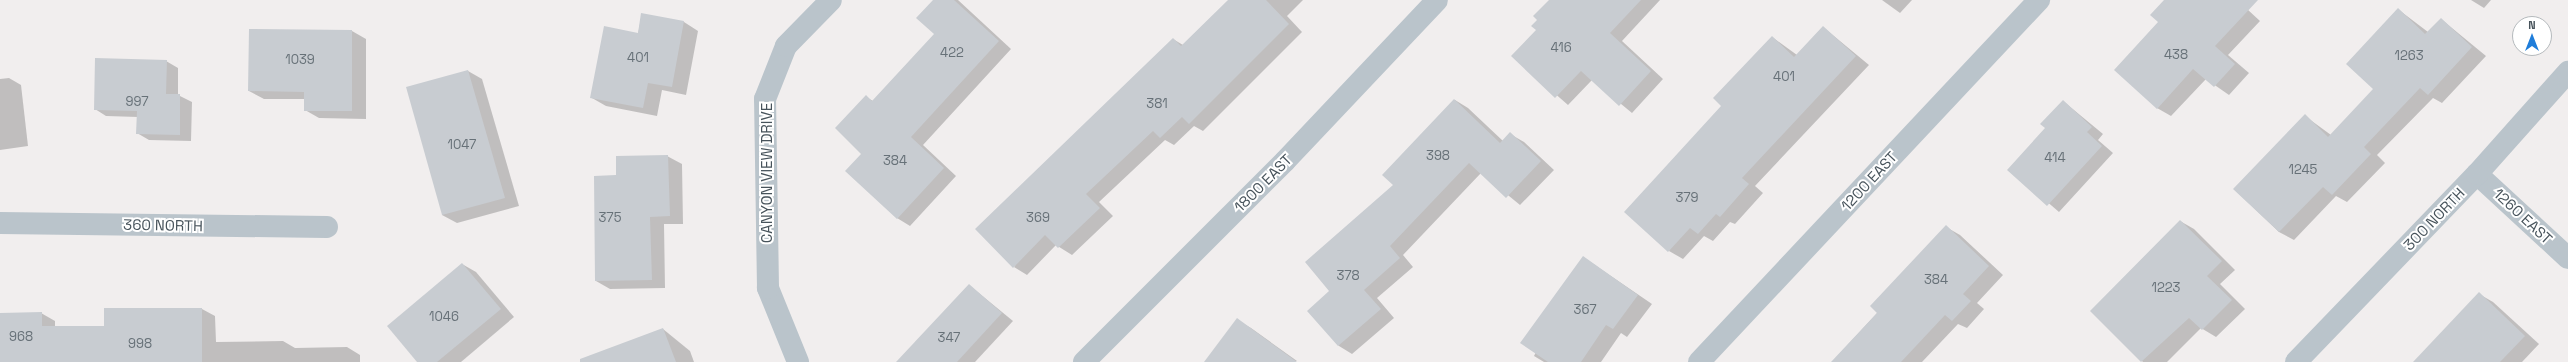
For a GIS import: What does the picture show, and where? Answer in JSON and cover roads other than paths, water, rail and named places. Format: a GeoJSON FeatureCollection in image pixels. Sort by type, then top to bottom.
{"type":"FeatureCollection","features":[{"type":"Feature","properties":{"kind":"street","name":"CANYON VIEW DRIVE"},"geometry":{"type":"LineString","coordinates":[[798,362],[768,288],[765,99],[786,46],[831,0]]}},
{"type":"Feature","properties":{"kind":"street","name":"1800 EAST"},"geometry":{"type":"LineString","coordinates":[[1084,362],[1285,161],[1437,0]]}},
{"type":"Feature","properties":{"kind":"street","name":"1200 EAST"},"geometry":{"type":"LineString","coordinates":[[1699,362],[2039,0]]}},
{"type":"Feature","properties":{"kind":"street","name":"300 NORTH"},"geometry":{"type":"LineString","coordinates":[[2296,362],[2477,174],[2568,72]]}},
{"type":"Feature","properties":{"kind":"street","name":"1260 EAST"},"geometry":{"type":"LineString","coordinates":[[2477,174],[2568,258]]}},
{"type":"Feature","properties":{"kind":"street","name":"360 NORTH"},"geometry":{"type":"LineString","coordinates":[[0,223],[327,227]]}}]}
